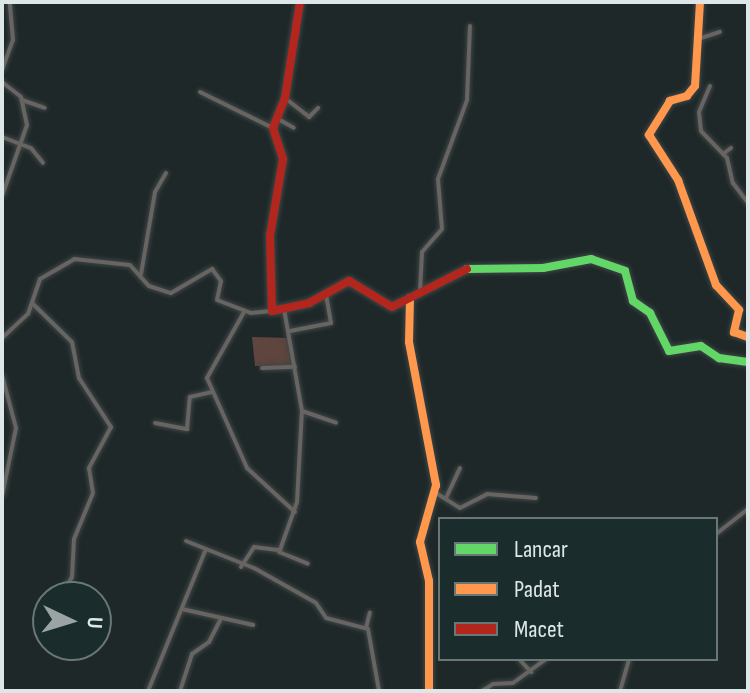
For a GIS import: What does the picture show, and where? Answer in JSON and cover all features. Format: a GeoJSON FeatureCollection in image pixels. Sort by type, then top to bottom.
{"type":"FeatureCollection","features":[{"type":"Feature","properties":{"kind":"street"},"geometry":{"type":"LineString","coordinates":[[272,311],[270,236],[283,159],[273,128],[285,98],[300,2]]}},
{"type":"Feature","properties":{"kind":"street"},"geometry":{"type":"LineString","coordinates":[[700,2],[693,90],[670,101],[649,135],[678,180],[716,285],[739,310],[734,332],[748,337]]}},
{"type":"Feature","properties":{"kind":"street"},"geometry":{"type":"LineString","coordinates":[[2,6],[10,3],[13,40],[2,70]]}},
{"type":"Feature","properties":{"kind":"street"},"geometry":{"type":"LineString","coordinates":[[420,293],[422,252],[442,229],[438,179],[467,100],[470,26]]}},
{"type":"Feature","properties":{"kind":"street"},"geometry":{"type":"LineString","coordinates":[[695,45],[704,34],[720,32]]}},
{"type":"Feature","properties":{"kind":"street"},"geometry":{"type":"LineString","coordinates":[[2,82],[22,100],[45,108]]}},
{"type":"Feature","properties":{"kind":"street"},"geometry":{"type":"LineString","coordinates":[[710,86],[699,112],[700,128],[723,154],[733,183],[748,203]]}},
{"type":"Feature","properties":{"kind":"street"},"geometry":{"type":"LineString","coordinates":[[200,92],[273,128]]}},
{"type":"Feature","properties":{"kind":"street"},"geometry":{"type":"LineString","coordinates":[[285,98],[308,117],[318,108]]}},
{"type":"Feature","properties":{"kind":"street"},"geometry":{"type":"LineString","coordinates":[[2,196],[27,125],[22,100]]}},
{"type":"Feature","properties":{"kind":"street"},"geometry":{"type":"LineString","coordinates":[[276,118],[294,128]]}},
{"type":"Feature","properties":{"kind":"street"},"geometry":{"type":"LineString","coordinates":[[2,137],[31,148],[43,163]]}},
{"type":"Feature","properties":{"kind":"street"},"geometry":{"type":"LineString","coordinates":[[723,154],[731,148]]}},
{"type":"Feature","properties":{"kind":"street"},"geometry":{"type":"LineString","coordinates":[[2,164],[11,167]]}},
{"type":"Feature","properties":{"kind":"street"},"geometry":{"type":"LineString","coordinates":[[141,274],[155,192],[166,173]]}},
{"type":"Feature","properties":{"kind":"street"},"geometry":{"type":"LineString","coordinates":[[2,338],[33,304],[40,279],[66,260],[121,263],[141,274],[156,291],[178,293],[212,269],[221,281],[217,300],[244,312],[284,309],[326,296],[354,281],[390,307],[465,269],[543,268],[591,259],[625,271],[633,301],[650,313],[669,351],[700,346],[721,359],[748,362]]}},
{"type":"Feature","properties":{"kind":"street"},"geometry":{"type":"LineString","coordinates":[[290,331],[331,323],[326,296]]}},
{"type":"Feature","properties":{"kind":"street"},"geometry":{"type":"LineString","coordinates":[[410,298],[408,337],[436,493],[420,542],[429,581],[429,691]]}},
{"type":"Feature","properties":{"kind":"street"},"geometry":{"type":"LineString","coordinates":[[33,304],[72,342],[79,378],[111,427],[89,468],[92,496],[74,539],[70,581]]}},
{"type":"Feature","properties":{"kind":"street"},"geometry":{"type":"LineString","coordinates":[[279,552],[295,512],[302,411],[284,309]]}},
{"type":"Feature","properties":{"kind":"street"},"geometry":{"type":"LineString","coordinates":[[244,312],[207,376],[247,468],[295,512]]}},
{"type":"Feature","properties":{"kind":"street"},"geometry":{"type":"LineString","coordinates":[[262,368],[295,367]]}},
{"type":"Feature","properties":{"kind":"street"},"geometry":{"type":"LineString","coordinates":[[2,375],[16,428],[2,496]]}},
{"type":"Feature","properties":{"kind":"street"},"geometry":{"type":"LineString","coordinates":[[155,423],[187,429],[191,395],[213,392]]}},
{"type":"Feature","properties":{"kind":"street"},"geometry":{"type":"LineString","coordinates":[[302,411],[336,423]]}},
{"type":"Feature","properties":{"kind":"street"},"geometry":{"type":"LineString","coordinates":[[446,498],[460,468]]}},
{"type":"Feature","properties":{"kind":"street"},"geometry":{"type":"LineString","coordinates":[[436,493],[460,508],[487,494],[536,498]]}},
{"type":"Feature","properties":{"kind":"street"},"geometry":{"type":"LineString","coordinates":[[718,532],[748,509]]}},
{"type":"Feature","properties":{"kind":"street"},"geometry":{"type":"LineString","coordinates":[[186,541],[241,567],[253,568],[316,603],[326,618],[366,628]]}},
{"type":"Feature","properties":{"kind":"street"},"geometry":{"type":"LineString","coordinates":[[241,567],[254,547],[279,552],[308,564]]}},
{"type":"Feature","properties":{"kind":"street"},"geometry":{"type":"LineString","coordinates":[[148,691],[206,549]]}},
{"type":"Feature","properties":{"kind":"street"},"geometry":{"type":"LineString","coordinates":[[182,609],[253,625]]}},
{"type":"Feature","properties":{"kind":"street"},"geometry":{"type":"LineString","coordinates":[[370,612],[366,628],[379,691]]}},
{"type":"Feature","properties":{"kind":"street"},"geometry":{"type":"LineString","coordinates":[[180,691],[192,654],[209,642],[220,620]]}},
{"type":"Feature","properties":{"kind":"street"},"geometry":{"type":"LineString","coordinates":[[521,661],[532,672]]}},
{"type":"Feature","properties":{"kind":"street"},"geometry":{"type":"LineString","coordinates":[[482,691],[532,672],[544,661]]}},
{"type":"Feature","properties":{"kind":"street"},"geometry":{"type":"LineString","coordinates":[[620,691],[628,661]]}},
{"type":"Feature","properties":{"kind":"shaded area"},"geometry":{"type":"Polygon","coordinates":[[[252,337],[290,338],[293,366],[255,366],[252,337]]]}},
{"type":"Feature","properties":{"kind":"traffic: fast"},"geometry":{"type":"LineString","coordinates":[[467,269],[543,268],[591,259],[625,271],[633,301],[650,313],[669,351],[701,346],[719,358],[748,362]]}},
{"type":"Feature","properties":{"kind":"traffic: slow"},"geometry":{"type":"LineString","coordinates":[[700,2],[695,86],[687,96],[670,101],[649,135],[678,180],[716,285],[739,310],[734,332],[748,337]]}},
{"type":"Feature","properties":{"kind":"traffic: slow"},"geometry":{"type":"LineString","coordinates":[[410,298],[409,342],[436,485],[420,542],[429,581],[429,691]]}},
{"type":"Feature","properties":{"kind":"traffic: jam"},"geometry":{"type":"LineString","coordinates":[[300,2],[285,98],[273,128],[283,159],[270,236],[272,311],[309,303],[349,281],[392,307],[467,269]]}}]}
